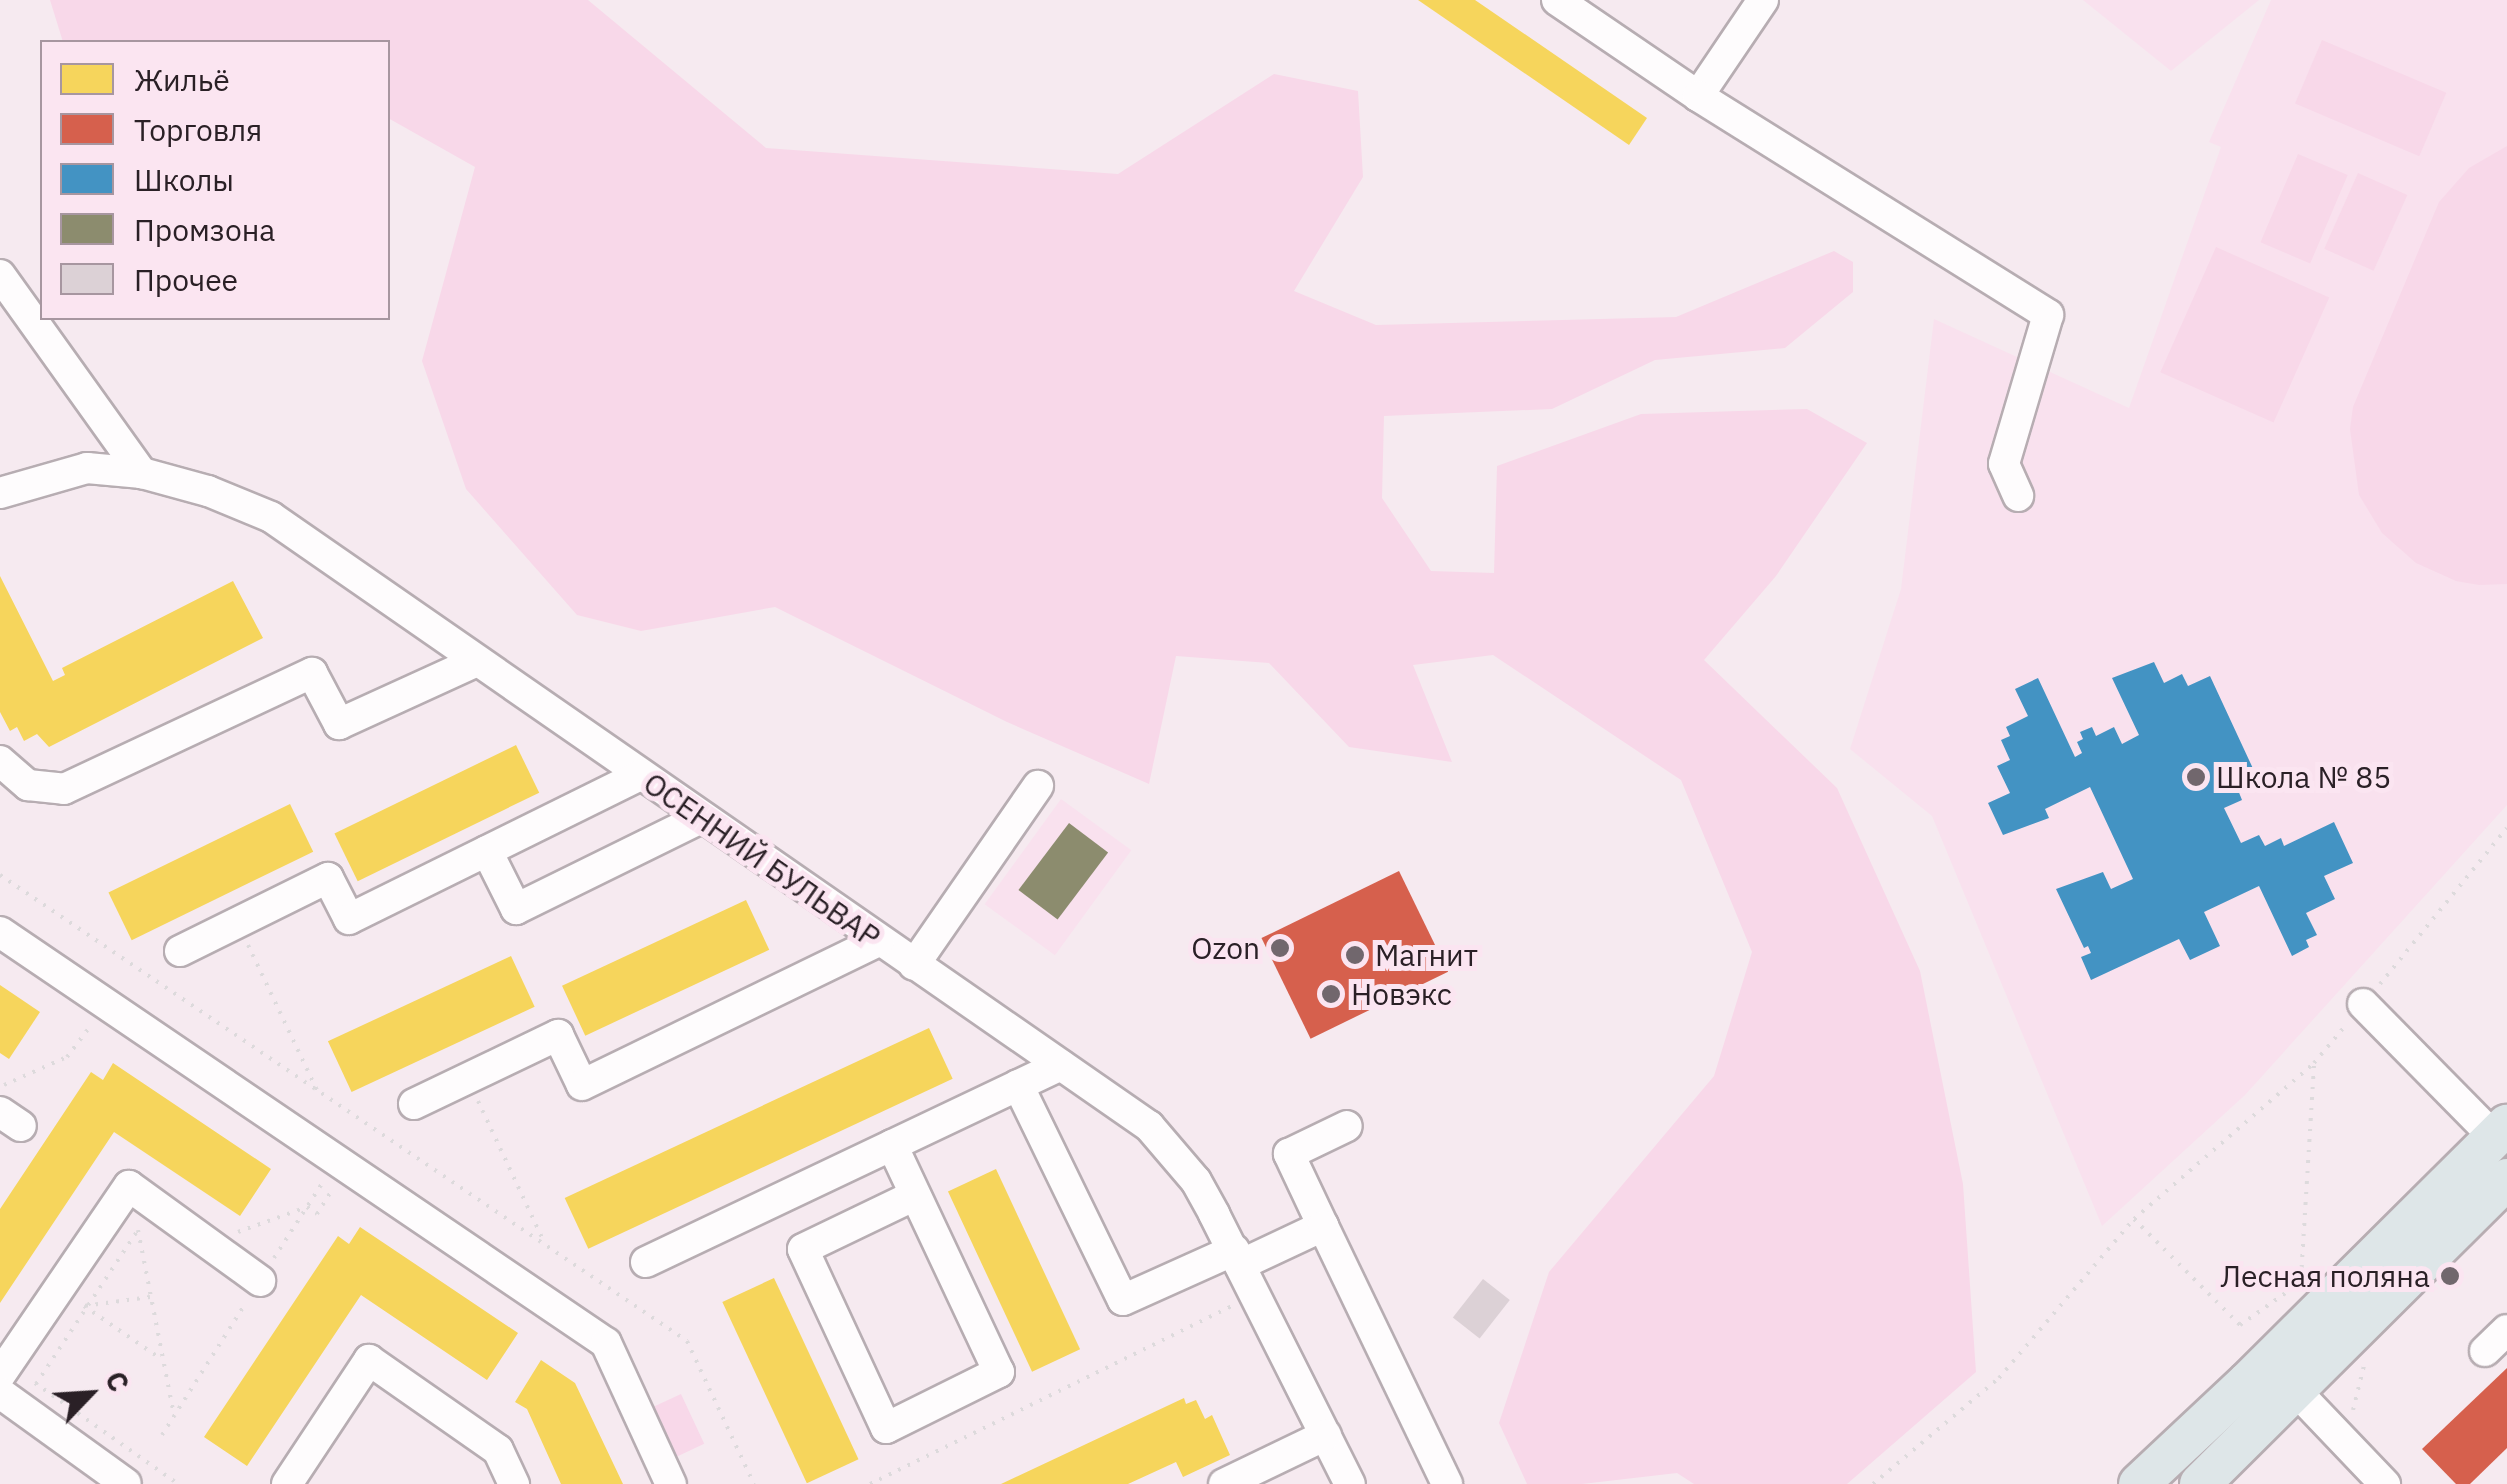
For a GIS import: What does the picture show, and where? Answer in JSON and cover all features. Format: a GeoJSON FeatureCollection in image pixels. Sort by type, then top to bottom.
{"type":"FeatureCollection","features":[{"type":"Feature","properties":{"kind":"main road"},"geometry":{"type":"LineString","coordinates":[[2139,1484],[2314,1291],[2502,1137]]}},
{"type":"Feature","properties":{"kind":"main road"},"geometry":{"type":"LineString","coordinates":[[2200,1484],[2507,1179]]}},
{"type":"Feature","properties":{"kind":"street"},"geometry":{"type":"LineString","coordinates":[[1557,0],[1698,96],[2048,315],[2004,464],[2018,496]]}},
{"type":"Feature","properties":{"kind":"street"},"geometry":{"type":"LineString","coordinates":[[1698,96],[1764,0]]}},
{"type":"Feature","properties":{"kind":"street"},"geometry":{"type":"LineString","coordinates":[[0,276],[142,473]]}},
{"type":"Feature","properties":{"kind":"street","name":"ОСЕННИЙ БУЛЬВАР"},"geometry":{"type":"LineString","coordinates":[[0,493],[87,468],[142,473],[208,491],[270,518],[1149,1126],[1196,1181],[1350,1484]]}},
{"type":"Feature","properties":{"kind":"street"},"geometry":{"type":"LineString","coordinates":[[0,761],[28,785],[64,789],[312,673],[339,724],[475,662]]}},
{"type":"Feature","properties":{"kind":"street"},"geometry":{"type":"LineString","coordinates":[[180,952],[328,878],[348,919],[640,776]]}},
{"type":"Feature","properties":{"kind":"street"},"geometry":{"type":"LineString","coordinates":[[914,965],[1038,786]]}},
{"type":"Feature","properties":{"kind":"street"},"geometry":{"type":"LineString","coordinates":[[487,851],[516,909],[701,818]]}},
{"type":"Feature","properties":{"kind":"street"},"geometry":{"type":"LineString","coordinates":[[0,932],[606,1344],[671,1484]]}},
{"type":"Feature","properties":{"kind":"street"},"geometry":{"type":"LineString","coordinates":[[414,1104],[558,1035],[582,1084],[879,941]]}},
{"type":"Feature","properties":{"kind":"street"},"geometry":{"type":"LineString","coordinates":[[2363,1004],[2502,1137]]}},
{"type":"Feature","properties":{"kind":"street"},"geometry":{"type":"LineString","coordinates":[[646,1262],[1061,1065]]}},
{"type":"Feature","properties":{"kind":"street"},"geometry":{"type":"LineString","coordinates":[[1018,1086],[1124,1300],[1323,1226]]}},
{"type":"Feature","properties":{"kind":"street"},"geometry":{"type":"LineString","coordinates":[[1346,1126],[1289,1154],[1446,1484]]}},
{"type":"Feature","properties":{"kind":"street"},"geometry":{"type":"LineString","coordinates":[[892,1145],[999,1372],[886,1428],[803,1250],[915,1195]]}},
{"type":"Feature","properties":{"kind":"street"},"geometry":{"type":"LineString","coordinates":[[126,1484],[2,1377],[130,1186],[260,1281]]}},
{"type":"Feature","properties":{"kind":"street"},"geometry":{"type":"LineString","coordinates":[[287,1484],[369,1360],[498,1450],[514,1484]]}},
{"type":"Feature","properties":{"kind":"street"},"geometry":{"type":"LineString","coordinates":[[2296,1391],[2385,1484]]}},
{"type":"Feature","properties":{"kind":"street"},"geometry":{"type":"LineString","coordinates":[[1224,1484],[1326,1436]]}},
{"type":"Feature","properties":{"kind":"path"},"geometry":{"type":"LineString","coordinates":[[1873,1484],[1999,1378],[2134,1219],[2314,1063],[2507,828]]}},
{"type":"Feature","properties":{"kind":"path"},"geometry":{"type":"LineString","coordinates":[[0,876],[687,1341],[754,1484]]}},
{"type":"Feature","properties":{"kind":"path"},"geometry":{"type":"LineString","coordinates":[[238,923],[318,1091]]}},
{"type":"Feature","properties":{"kind":"path"},"geometry":{"type":"LineString","coordinates":[[0,1087],[67,1057],[106,1005]]}},
{"type":"Feature","properties":{"kind":"path"},"geometry":{"type":"LineString","coordinates":[[2134,1219],[2240,1325],[2314,1291],[2314,1063]]}},
{"type":"Feature","properties":{"kind":"path"},"geometry":{"type":"LineString","coordinates":[[468,1078],[546,1246]]}},
{"type":"Feature","properties":{"kind":"path"},"geometry":{"type":"LineString","coordinates":[[233,1233],[307,1207],[317,1214],[348,1165]]}},
{"type":"Feature","properties":{"kind":"path"},"geometry":{"type":"LineString","coordinates":[[36,1384],[84,1306],[138,1230],[174,1416]]}},
{"type":"Feature","properties":{"kind":"path"},"geometry":{"type":"LineString","coordinates":[[870,1484],[1254,1294]]}},
{"type":"Feature","properties":{"kind":"path"},"geometry":{"type":"LineString","coordinates":[[84,1306],[150,1297]]}},
{"type":"Feature","properties":{"kind":"path"},"geometry":{"type":"LineString","coordinates":[[84,1306],[161,1360]]}},
{"type":"Feature","properties":{"kind":"path"},"geometry":{"type":"LineString","coordinates":[[2352,1416],[2369,1348],[2355,1334]]}},
{"type":"Feature","properties":{"kind":"path"},"geometry":{"type":"LineString","coordinates":[[2,1377],[36,1384],[178,1484]]}},
{"type":"Feature","properties":{"kind":"shaded area"},"geometry":{"type":"Polygon","coordinates":[[[50,0],[588,0],[766,148],[1118,174],[1274,74],[1358,91],[1363,177],[1294,291],[1376,325],[1676,317],[1834,251],[1853,262],[1853,292],[1785,348],[1655,360],[1552,409],[1384,416],[1382,498],[1431,571],[1494,573],[1497,466],[1641,414],[1807,409],[1867,443],[1776,576],[1704,660],[1837,788],[1920,971],[1963,1184],[1976,1372],[1847,1484],[1694,1484],[1677,1473],[1582,1484],[1527,1484],[1499,1423],[1549,1272],[1714,1076],[1752,952],[1681,780],[1493,655],[1413,665],[1452,762],[1349,747],[1269,663],[1176,656],[1149,784],[1007,722],[775,607],[641,631],[577,615],[466,489],[422,361],[475,167],[390,119],[390,40],[62,40],[50,0]]]}},
{"type":"Feature","properties":{"kind":"shaded area"},"geometry":{"type":"Polygon","coordinates":[[[2083,0],[2259,0],[2171,71],[2083,0]]]}},
{"type":"Feature","properties":{"kind":"shaded area","name":"Школа № 85"},"geometry":{"type":"Polygon","coordinates":[[[2271,0],[2507,0],[2507,805],[2245,1095],[2102,1226],[1932,816],[1850,749],[1901,589],[1934,319],[2129,408],[2221,147],[2209,142],[2271,0]]]}},
{"type":"Feature","properties":{"kind":"shaded area"},"geometry":{"type":"Polygon","coordinates":[[[2322,40],[2446,93],[2419,156],[2295,104],[2322,40]]]}},
{"type":"Feature","properties":{"kind":"shaded area"},"geometry":{"type":"Polygon","coordinates":[[[2507,146],[2507,584],[2479,585],[2456,581],[2416,563],[2382,533],[2359,495],[2350,429],[2353,407],[2439,202],[2469,168],[2507,146]]]}},
{"type":"Feature","properties":{"kind":"shaded area"},"geometry":{"type":"Polygon","coordinates":[[[2298,154],[2348,175],[2310,263],[2260,242],[2298,154]]]}},
{"type":"Feature","properties":{"kind":"shaded area"},"geometry":{"type":"Polygon","coordinates":[[[2358,173],[2407,195],[2374,271],[2324,249],[2358,173]]]}},
{"type":"Feature","properties":{"kind":"shaded area"},"geometry":{"type":"Polygon","coordinates":[[[2216,247],[2329,297],[2274,423],[2160,372],[2216,247]]]}},
{"type":"Feature","properties":{"kind":"shaded area"},"geometry":{"type":"Polygon","coordinates":[[[1061,799],[1131,850],[1055,955],[985,904],[1061,799]]]}},
{"type":"Feature","properties":{"kind":"shaded area"},"geometry":{"type":"Polygon","coordinates":[[[681,1394],[704,1444],[673,1458],[650,1408],[681,1394]]]}},
{"type":"Feature","properties":{"kind":"building: Жильё"},"geometry":{"type":"Polygon","coordinates":[[[1418,0],[1475,0],[1647,118],[1629,145],[1418,0]]]}},
{"type":"Feature","properties":{"kind":"building: Жильё"},"geometry":{"type":"Polygon","coordinates":[[[0,576],[53,681],[65,675],[62,668],[233,581],[263,638],[49,747],[37,734],[24,741],[17,727],[10,731],[0,712],[0,576]]]}},
{"type":"Feature","properties":{"kind":"building: Жильё"},"geometry":{"type":"Polygon","coordinates":[[[516,745],[539,793],[358,881],[334,834],[516,745]]]}},
{"type":"Feature","properties":{"kind":"building: Жильё"},"geometry":{"type":"Polygon","coordinates":[[[290,804],[313,852],[132,940],[108,893],[290,804]]]}},
{"type":"Feature","properties":{"kind":"building: Жильё"},"geometry":{"type":"Polygon","coordinates":[[[746,900],[769,950],[585,1036],[562,986],[746,900]]]}},
{"type":"Feature","properties":{"kind":"building: Жильё"},"geometry":{"type":"Polygon","coordinates":[[[511,956],[535,1007],[352,1092],[328,1041],[511,956]]]}},
{"type":"Feature","properties":{"kind":"building: Жильё"},"geometry":{"type":"Polygon","coordinates":[[[0,985],[40,1012],[9,1059],[0,1053],[0,985]]]}},
{"type":"Feature","properties":{"kind":"building: Жильё"},"geometry":{"type":"Polygon","coordinates":[[[929,1028],[953,1079],[588,1249],[565,1198],[929,1028]]]}},
{"type":"Feature","properties":{"kind":"building: Жильё"},"geometry":{"type":"Polygon","coordinates":[[[113,1063],[271,1169],[240,1216],[114,1132],[0,1303],[0,1209],[91,1072],[103,1080],[113,1063]]]}},
{"type":"Feature","properties":{"kind":"building: Жильё"},"geometry":{"type":"Polygon","coordinates":[[[996,1169],[1080,1349],[1032,1372],[948,1191],[996,1169]]]}},
{"type":"Feature","properties":{"kind":"building: Жильё"},"geometry":{"type":"Polygon","coordinates":[[[360,1227],[518,1333],[487,1380],[361,1295],[247,1466],[204,1437],[338,1236],[349,1244],[360,1227]]]}},
{"type":"Feature","properties":{"kind":"building: Жильё"},"geometry":{"type":"Polygon","coordinates":[[[774,1278],[859,1459],[807,1483],[722,1302],[774,1278]]]}},
{"type":"Feature","properties":{"kind":"building: Жильё"},"geometry":{"type":"Polygon","coordinates":[[[541,1360],[575,1383],[623,1484],[561,1484],[527,1409],[515,1402],[541,1360]]]}},
{"type":"Feature","properties":{"kind":"building: Жильё"},"geometry":{"type":"Polygon","coordinates":[[[1184,1398],[1186,1404],[1196,1400],[1205,1419],[1212,1415],[1230,1455],[1183,1477],[1176,1462],[1128,1484],[1001,1484],[1184,1398]]]}},
{"type":"Feature","properties":{"kind":"building: Торговля","name":"Магнит"},"geometry":{"type":"Polygon","coordinates":[[[1399,871],[1448,972],[1311,1039],[1261,938],[1399,871]]]}},
{"type":"Feature","properties":{"kind":"building: Торговля"},"geometry":{"type":"Polygon","coordinates":[[[2507,1368],[2507,1448],[2470,1484],[2456,1484],[2422,1449],[2507,1368]]]}},
{"type":"Feature","properties":{"kind":"building: Школы"},"geometry":{"type":"Polygon","coordinates":[[[2154,662],[2164,683],[2182,674],[2188,686],[2210,676],[2256,775],[2236,785],[2242,800],[2224,808],[2241,843],[2259,835],[2265,846],[2281,838],[2284,846],[2334,822],[2353,863],[2324,876],[2335,899],[2306,913],[2317,935],[2306,940],[2309,947],[2292,956],[2259,886],[2204,912],[2220,946],[2190,960],[2179,939],[2091,980],[2081,957],[2091,953],[2088,946],[2084,948],[2056,889],[2103,872],[2111,889],[2133,879],[2090,787],[2045,809],[2049,818],[2003,835],[1988,803],[2010,793],[1997,766],[2010,760],[2001,740],[2010,736],[2006,727],[2028,716],[2015,689],[2038,678],[2075,757],[2082,753],[2077,742],[2083,739],[2080,732],[2092,727],[2096,736],[2114,727],[2122,744],[2139,735],[2112,678],[2154,662]]]}},
{"type":"Feature","properties":{"kind":"building: Промзона"},"geometry":{"type":"Polygon","coordinates":[[[1069,823],[1108,852],[1058,920],[1018,890],[1069,823]]]}},
{"type":"Feature","properties":{"kind":"building: Прочее"},"geometry":{"type":"Polygon","coordinates":[[[1483,1279],[1510,1300],[1480,1339],[1453,1318],[1483,1279]]]}},
{"type":"Feature","properties":{"kind":"place","name":"Школа № 85"},"geometry":{"type":"Point","coordinates":[2196,777]}},
{"type":"Feature","properties":{"kind":"place","name":"Ozon"},"geometry":{"type":"Point","coordinates":[1280,948]}},
{"type":"Feature","properties":{"kind":"place","name":"Магнит"},"geometry":{"type":"Point","coordinates":[1355,955]}},
{"type":"Feature","properties":{"kind":"place","name":"Новэкс"},"geometry":{"type":"Point","coordinates":[1331,994]}},
{"type":"Feature","properties":{"kind":"place","name":"Лесная поляна"},"geometry":{"type":"Point","coordinates":[2450,1276]}}]}
